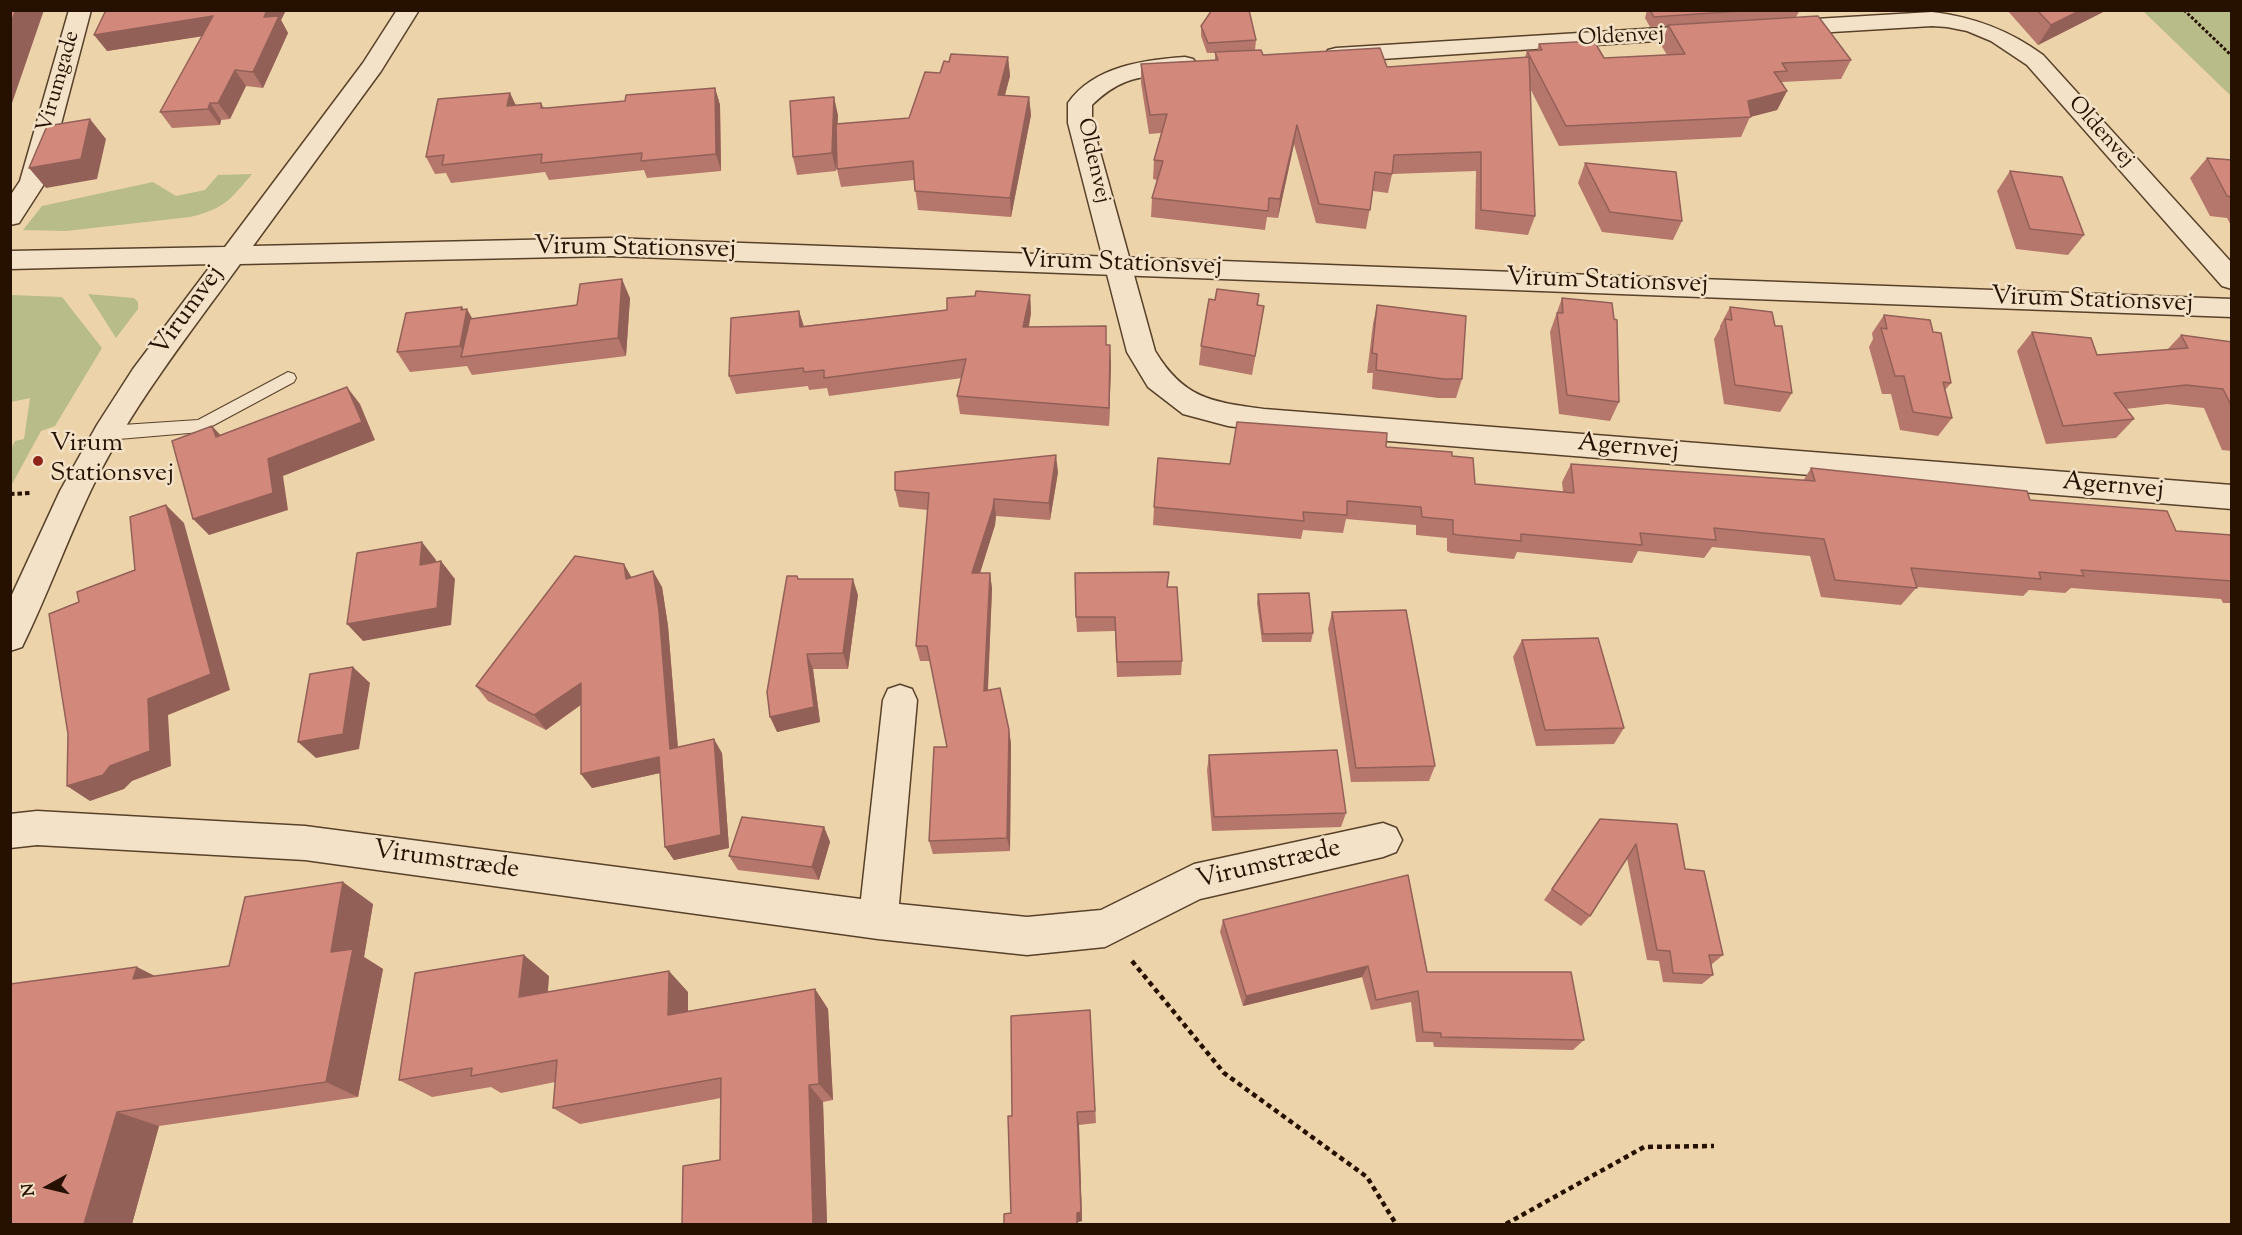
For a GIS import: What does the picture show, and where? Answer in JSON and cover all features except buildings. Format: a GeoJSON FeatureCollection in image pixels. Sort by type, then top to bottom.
{"type":"FeatureCollection","features":[{"type":"Feature","properties":{"kind":"street","name":"Virumgade"},"geometry":{"type":"LineString","coordinates":[[10,217],[33,181],[80,10]]}},
{"type":"Feature","properties":{"kind":"street","name":"Virumvej"},"geometry":{"type":"LineString","coordinates":[[10,638],[75,491],[107,433],[157,355],[374,66],[408,10]]}},
{"type":"Feature","properties":{"kind":"street","name":"Oldenvej"},"geometry":{"type":"LineString","coordinates":[[1764,29],[1932,19],[1957,21],[1985,29],[2012,42],[2035,60],[2232,280]]}},
{"type":"Feature","properties":{"kind":"street","name":"Oldenvej"},"geometry":{"type":"LineString","coordinates":[[1310,56],[1728,31]]}},
{"type":"Feature","properties":{"kind":"street","name":"Oldenvej"},"geometry":{"type":"LineString","coordinates":[[1118,264],[1080,123],[1080,103],[1094,88],[1118,75],[1145,67],[1203,63]]}},
{"type":"Feature","properties":{"kind":"street","name":"Virum Stationsvej"},"geometry":{"type":"LineString","coordinates":[[10,260],[610,247],[1118,264],[2232,308]]}},
{"type":"Feature","properties":{"kind":"street","name":"Agernvej"},"geometry":{"type":"LineString","coordinates":[[1118,264],[1141,352],[1158,380],[1193,406],[1228,415],[1264,420],[2232,497]]}},
{"type":"Feature","properties":{"kind":"street"},"geometry":{"type":"LineString","coordinates":[[878,920],[900,700]]}},
{"type":"Feature","properties":{"kind":"street","name":"Virumstræde"},"geometry":{"type":"LineString","coordinates":[[10,831],[37,828],[305,843],[878,920],[1027,936],[1106,928],[1194,882],[1383,840]]}},
{"type":"Feature","properties":{"kind":"lane"},"geometry":{"type":"LineString","coordinates":[[107,433],[201,426],[288,378]]}},
{"type":"Feature","properties":{"kind":"path"},"geometry":{"type":"LineString","coordinates":[[2184,10],[2232,56]]}},
{"type":"Feature","properties":{"kind":"path"},"geometry":{"type":"LineString","coordinates":[[1106,928],[1224,1072],[1367,1177],[1396,1224]]}},
{"type":"Feature","properties":{"kind":"path"},"geometry":{"type":"LineString","coordinates":[[1506,1224],[1644,1147],[1714,1146]]}},
{"type":"Feature","properties":{"kind":"green space"},"geometry":{"type":"Polygon","coordinates":[[[2143,11],[2231,11],[2231,96],[2143,11]]]}},
{"type":"Feature","properties":{"kind":"green space"},"geometry":{"type":"Polygon","coordinates":[[[252,174],[238,191],[219,207],[190,217],[66,231],[23,230],[42,206],[153,182],[176,196],[205,190],[218,175],[252,174]]]}},
{"type":"Feature","properties":{"kind":"green space"},"geometry":{"type":"Polygon","coordinates":[[[88,294],[134,298],[138,302],[138,309],[116,338],[88,294]]]}},
{"type":"Feature","properties":{"kind":"green space"},"geometry":{"type":"Polygon","coordinates":[[[11,295],[62,297],[102,348],[55,426],[41,431],[11,486],[11,449],[15,441],[24,439],[30,398],[11,402],[11,295]]]}},
{"type":"Feature","properties":{"kind":"place","name":"Virum Stationsvej"},"geometry":{"type":"Point","coordinates":[38,461]}}]}
